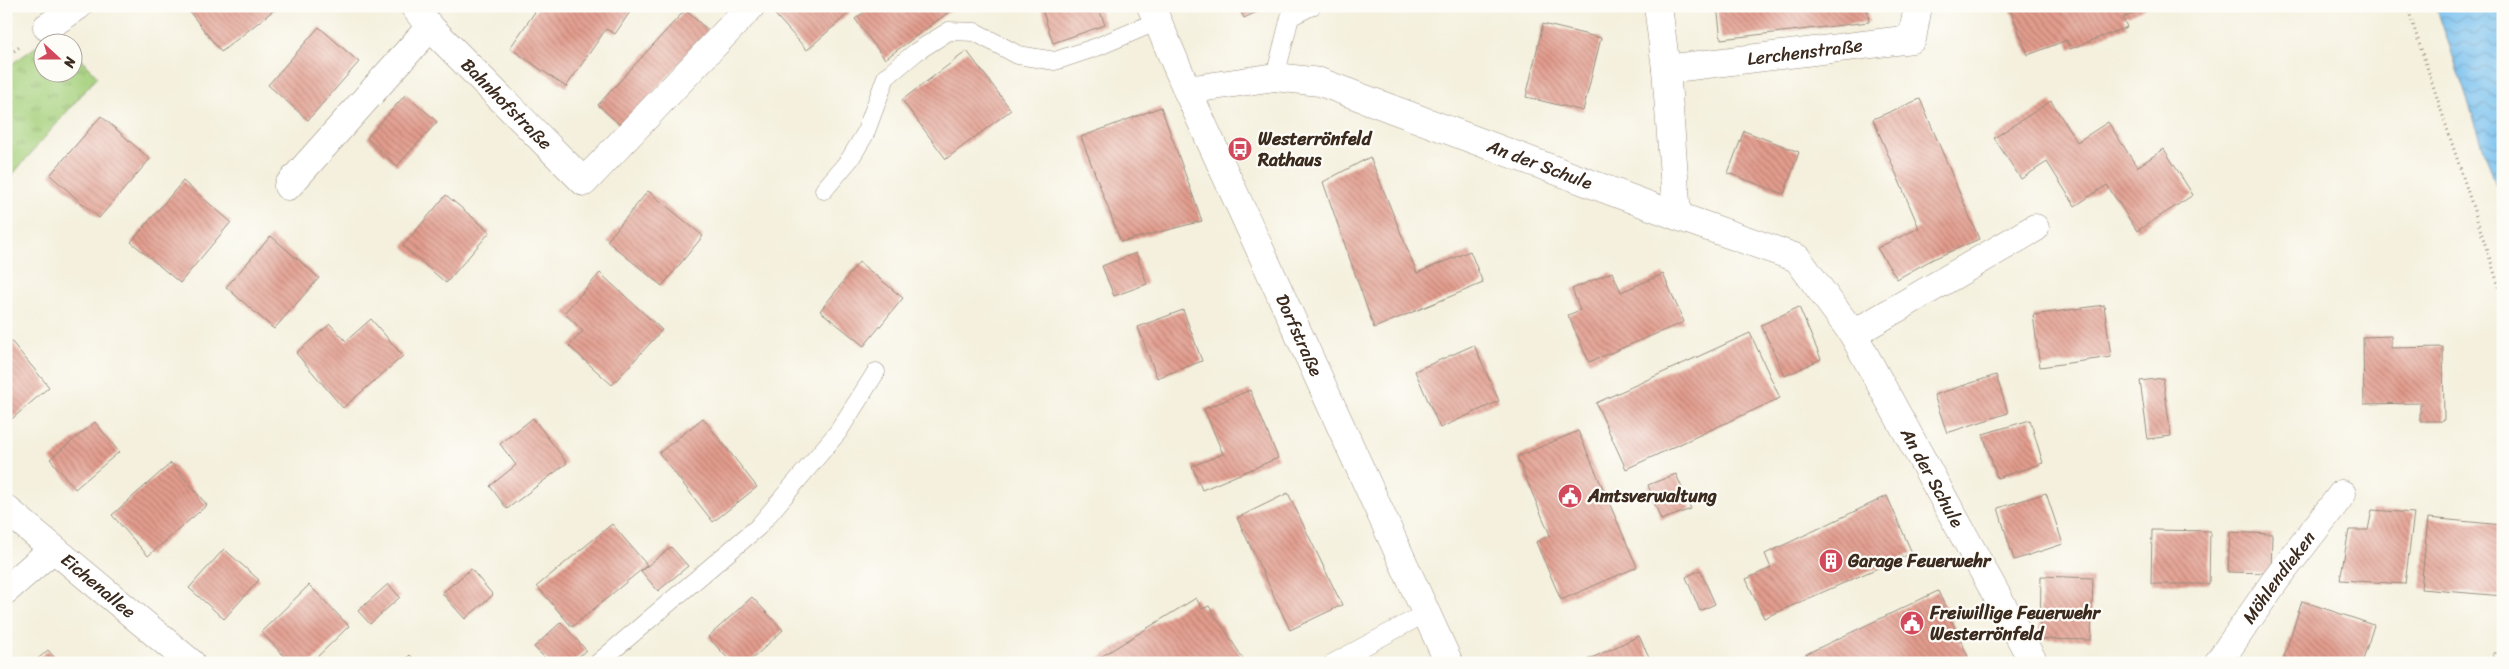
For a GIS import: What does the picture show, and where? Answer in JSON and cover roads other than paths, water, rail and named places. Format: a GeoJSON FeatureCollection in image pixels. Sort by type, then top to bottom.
{"type":"FeatureCollection","features":[{"type":"Feature","properties":{"kind":"street"},"geometry":{"type":"LineString","coordinates":[[47,27],[78,6]]}},
{"type":"Feature","properties":{"kind":"street","name":"Bahnhofstraße"},"geometry":{"type":"LineString","coordinates":[[288,186],[422,17],[584,182],[751,6]]}},
{"type":"Feature","properties":{"kind":"street"},"geometry":{"type":"LineString","coordinates":[[1658,6],[1666,69],[1677,216]]}},
{"type":"Feature","properties":{"kind":"street","name":"Lerchenstraße"},"geometry":{"type":"LineString","coordinates":[[1666,69],[1912,39],[1918,6]]}},
{"type":"Feature","properties":{"kind":"street","name":"Dorfstraße"},"geometry":{"type":"LineString","coordinates":[[1154,14],[1449,663]]}},
{"type":"Feature","properties":{"kind":"street","name":"An der Schule"},"geometry":{"type":"LineString","coordinates":[[1187,90],[1275,77],[1320,82],[1677,216],[1797,258],[1853,334],[2027,658]]}},
{"type":"Feature","properties":{"kind":"street"},"geometry":{"type":"LineString","coordinates":[[1853,334],[2035,228]]}},
{"type":"Feature","properties":{"kind":"street","name":"Möhlendieken"},"geometry":{"type":"LineString","coordinates":[[2218,663],[2275,581],[2342,494]]}},
{"type":"Feature","properties":{"kind":"street","name":"Eichenallee"},"geometry":{"type":"LineString","coordinates":[[6,509],[191,663]]}},
{"type":"Feature","properties":{"kind":"street"},"geometry":{"type":"LineString","coordinates":[[6,590],[53,549]]}},
{"type":"Feature","properties":{"kind":"lane"},"geometry":{"type":"LineString","coordinates":[[1275,77],[1290,17],[1312,6]]}},
{"type":"Feature","properties":{"kind":"lane"},"geometry":{"type":"LineString","coordinates":[[824,190],[850,159],[865,134],[886,77],[916,52],[949,31],[976,32],[1018,55],[1055,61],[1097,47],[1154,14]]}},
{"type":"Feature","properties":{"kind":"lane"},"geometry":{"type":"LineString","coordinates":[[598,663],[758,527],[838,432],[876,372]]}},
{"type":"Feature","properties":{"kind":"lane"},"geometry":{"type":"LineString","coordinates":[[1333,663],[1426,613]]}},
{"type":"Feature","properties":{"kind":"water"},"geometry":{"type":"Polygon","coordinates":[[[2436,6],[2503,6],[2503,206],[2436,6]]]}},
{"type":"Feature","properties":{"kind":"place","name":"Westerrönfeld Rathaus"},"geometry":{"type":"Point","coordinates":[1240,149]}},
{"type":"Feature","properties":{"kind":"place","name":"Amtsverwaltung"},"geometry":{"type":"Point","coordinates":[1570,496]}},
{"type":"Feature","properties":{"kind":"place","name":"Garage Feuerwehr"},"geometry":{"type":"Point","coordinates":[1831,561]}},
{"type":"Feature","properties":{"kind":"place","name":"Freiwillige Feuerwehr Westerrönfeld"},"geometry":{"type":"Point","coordinates":[1912,623]}}]}
